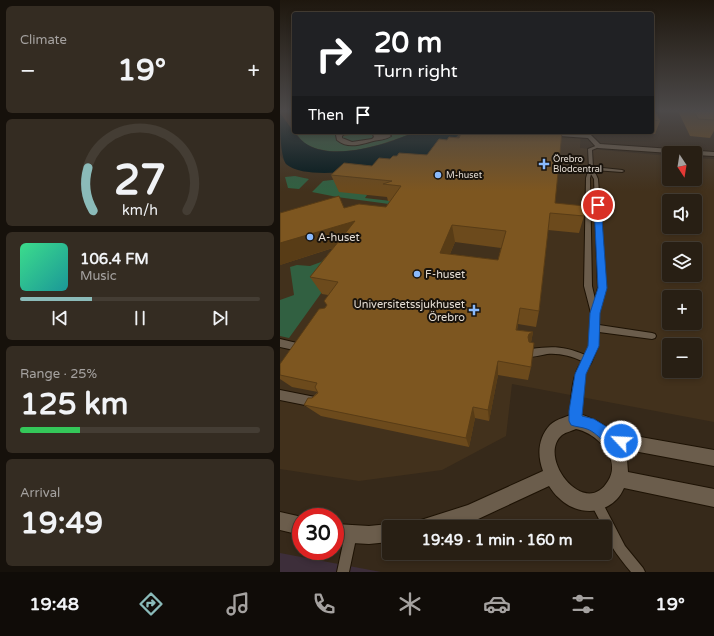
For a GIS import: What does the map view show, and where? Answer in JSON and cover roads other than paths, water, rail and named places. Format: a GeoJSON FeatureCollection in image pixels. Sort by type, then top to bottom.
{"type":"FeatureCollection","features":[{"type":"Feature","properties":{"kind":"street"},"geometry":{"type":"LineString","coordinates":[[338,138],[341,142],[347,144],[373,141],[375,138]]}},
{"type":"Feature","properties":{"kind":"street"},"geometry":{"type":"LineString","coordinates":[[592,138],[598,146],[714,154]]}},
{"type":"Feature","properties":{"kind":"street"},"geometry":{"type":"LineString","coordinates":[[576,421],[589,423],[596,426],[609,439],[618,455],[619,464],[618,480],[612,493],[602,500],[587,503],[571,497],[560,488],[552,476],[548,466],[547,452],[551,436],[561,425],[576,421]]}},
{"type":"Feature","properties":{"kind":"street"},"geometry":{"type":"LineString","coordinates":[[609,439],[714,458]]}},
{"type":"Feature","properties":{"kind":"street"},"geometry":{"type":"LineString","coordinates":[[451,520],[470,514],[552,476]]}},
{"type":"Feature","properties":{"kind":"street"},"geometry":{"type":"LineString","coordinates":[[618,480],[714,498]]}},
{"type":"Feature","properties":{"kind":"street"},"geometry":{"type":"LineString","coordinates":[[280,521],[292,524]]}},
{"type":"Feature","properties":{"kind":"street"},"geometry":{"type":"LineString","coordinates":[[344,533],[382,533]]}},
{"type":"Feature","properties":{"kind":"lane"},"geometry":{"type":"LineString","coordinates":[[576,421],[575,411],[580,374],[594,346],[595,313],[588,286],[588,178],[591,168],[590,149],[598,146]]}},
{"type":"Feature","properties":{"kind":"lane"},"geometry":{"type":"LineString","coordinates":[[591,168],[622,171]]}},
{"type":"Feature","properties":{"kind":"lane"},"geometry":{"type":"LineString","coordinates":[[591,168],[596,179],[602,288],[595,313]]}},
{"type":"Feature","properties":{"kind":"lane"},"geometry":{"type":"LineString","coordinates":[[595,328],[652,336]]}},
{"type":"Feature","properties":{"kind":"lane"},"geometry":{"type":"LineString","coordinates":[[280,343],[296,343],[287,356]]}},
{"type":"Feature","properties":{"kind":"lane"},"geometry":{"type":"LineString","coordinates":[[531,353],[552,349],[570,352],[588,360]]}},
{"type":"Feature","properties":{"kind":"lane"},"geometry":{"type":"LineString","coordinates":[[280,394],[327,404]]}},
{"type":"Feature","properties":{"kind":"lane"},"geometry":{"type":"LineString","coordinates":[[596,502],[621,550],[639,572]]}},
{"type":"Feature","properties":{"kind":"lane"},"geometry":{"type":"LineString","coordinates":[[343,560],[343,572]]}},
{"type":"Feature","properties":{"kind":"water"},"geometry":{"type":"Polygon","coordinates":[[[280,138],[299,138],[304,143],[316,149],[326,151],[346,151],[367,148],[401,138],[455,138],[439,148],[414,159],[386,166],[348,172],[329,173],[297,170],[286,164],[281,147],[280,138]]]}},
{"type":"Feature","properties":{"kind":"place","name":"Örebro Blodcentral"},"geometry":{"type":"Point","coordinates":[544,164]}},
{"type":"Feature","properties":{"kind":"place","name":"M-huset"},"geometry":{"type":"Point","coordinates":[438,175]}},
{"type":"Feature","properties":{"kind":"place","name":"A-huset"},"geometry":{"type":"Point","coordinates":[310,237]}},
{"type":"Feature","properties":{"kind":"place","name":"F-huset"},"geometry":{"type":"Point","coordinates":[417,274]}},
{"type":"Feature","properties":{"kind":"place","name":"Universitetssjukhuset Örebro"},"geometry":{"type":"Point","coordinates":[474,310]}}]}
